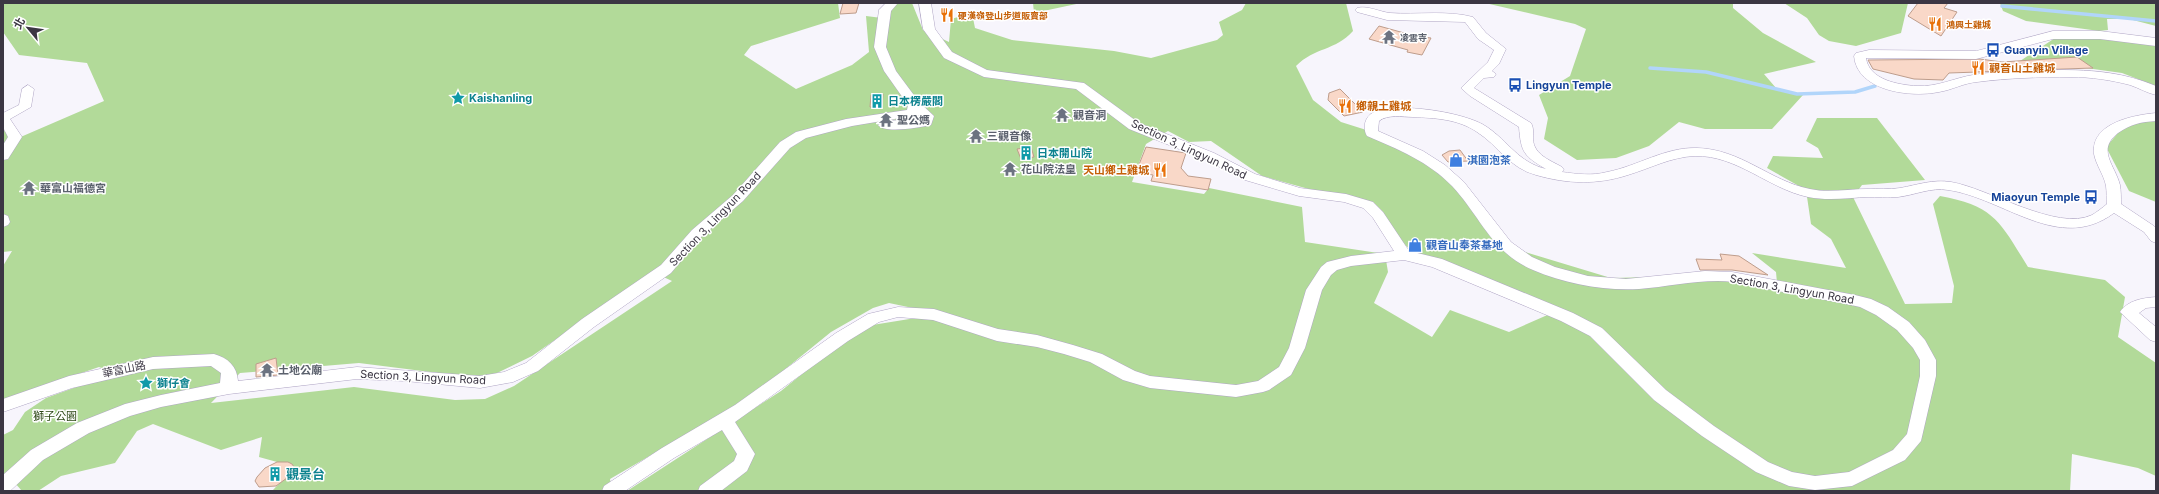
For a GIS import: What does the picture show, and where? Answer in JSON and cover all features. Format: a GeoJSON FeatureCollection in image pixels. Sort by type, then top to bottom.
{"type":"FeatureCollection","features":[{"type":"Feature","properties":{"kind":"street","name":"Section 3, Lingyun Road"},"geometry":{"type":"LineString","coordinates":[[3,486],[37,455],[83,428],[124,411],[161,401],[229,388],[357,373],[405,375],[480,382],[507,378],[532,367],[588,323],[666,269],[697,233],[738,198],[785,145],[801,135],[826,129],[880,125],[910,125],[926,122],[927,116],[914,105],[890,71],[880,47],[885,10],[892,3]]}},
{"type":"Feature","properties":{"kind":"street","name":"Section 3, Lingyun Road"},"geometry":{"type":"LineString","coordinates":[[925,3],[929,29],[948,55],[984,73],[1080,86],[1134,126],[1210,156],[1250,176],[1298,192],[1346,198],[1368,205],[1378,215],[1404,255]]}},
{"type":"Feature","properties":{"kind":"street"},"geometry":{"type":"LineString","coordinates":[[1361,10],[1369,13],[1405,17],[1469,20],[1482,36],[1500,49],[1493,64],[1480,74],[1467,88],[1479,98],[1519,120],[1526,126],[1528,133],[1527,145],[1532,155],[1547,166],[1576,178]]}},
{"type":"Feature","properties":{"kind":"street"},"geometry":{"type":"LineString","coordinates":[[2156,42],[2100,35],[2053,35],[1976,55],[1869,54],[1860,56],[1859,60],[1862,70],[1871,79],[1922,90],[1938,89],[1973,79],[2070,73],[2090,74],[2120,80],[2156,91]]}},
{"type":"Feature","properties":{"kind":"street"},"geometry":{"type":"LineString","coordinates":[[1480,74],[1495,74]]}},
{"type":"Feature","properties":{"kind":"street"},"geometry":{"type":"LineString","coordinates":[[3,156],[15,137],[11,128],[3,119],[25,107],[28,89]]}},
{"type":"Feature","properties":{"kind":"street","name":"Section 3, Lingyun Road"},"geometry":{"type":"LineString","coordinates":[[610,491],[668,453],[725,420],[842,337],[874,318],[898,312],[934,315],[997,335],[1037,341],[1067,349],[1096,358],[1129,376],[1150,382],[1236,392],[1263,386],[1285,371],[1297,348],[1314,290],[1326,271],[1332,266],[1351,261],[1404,255],[1437,263],[1567,317],[1596,332],[1660,395],[1708,431],[1762,467],[1789,479],[1815,483],[1852,479],[1899,455],[1915,436],[1928,376],[1928,360],[1919,344],[1903,326],[1882,311],[1865,303],[1844,298],[1732,277],[1702,276],[1627,284],[1595,281],[1557,273],[1526,261],[1504,245],[1459,185],[1441,168],[1413,150],[1372,133],[1370,122],[1376,115],[1387,113],[1459,120],[1474,124],[1488,133],[1521,165],[1549,174],[1576,178],[1602,179],[1633,170],[1679,153],[1718,153],[1738,160],[1808,192],[1823,194],[1900,192],[1935,184],[1954,186],[2048,220],[2076,224],[2097,220],[2114,206]]}},
{"type":"Feature","properties":{"kind":"street"},"geometry":{"type":"LineString","coordinates":[[2156,117],[2134,119],[2125,122],[2106,136],[2101,144],[2101,155],[2113,186],[2114,206],[2149,229],[2156,238]]}},
{"type":"Feature","properties":{"kind":"street"},"geometry":{"type":"LineString","coordinates":[[2156,302],[2142,303],[2128,312],[2156,336]]}},
{"type":"Feature","properties":{"kind":"street","name":"華富山路"},"geometry":{"type":"LineString","coordinates":[[3,406],[69,382],[133,367],[180,361],[214,360],[229,371],[229,388]]}},
{"type":"Feature","properties":{"kind":"street"},"geometry":{"type":"LineString","coordinates":[[707,491],[741,466],[746,454],[725,420]]}},
{"type":"Feature","properties":{"kind":"green space","name":"獅子公園"},"geometry":{"type":"Polygon","coordinates":[[[3,3],[838,3],[840,18],[751,46],[744,55],[796,89],[852,65],[869,52],[866,16],[890,19],[891,3],[912,3],[923,30],[949,42],[951,19],[972,13],[975,28],[1012,40],[1114,51],[1151,58],[1217,40],[1223,35],[1219,22],[1242,10],[1246,3],[1346,3],[1353,31],[1332,46],[1310,55],[1296,66],[1313,100],[1341,122],[1398,140],[1422,154],[1510,245],[1525,252],[1611,278],[1694,276],[1777,283],[1776,272],[1752,253],[1846,268],[1831,239],[1811,224],[1806,190],[1767,168],[1773,156],[1823,158],[1818,148],[1806,141],[1817,118],[1877,118],[1925,180],[1862,185],[1853,197],[1905,304],[1952,303],[1954,286],[1933,204],[1940,196],[1973,205],[1985,211],[1994,218],[2010,238],[2028,267],[2105,280],[2125,297],[2118,337],[2156,363],[2156,476],[2138,468],[2072,454],[2070,491],[627,491],[781,391],[860,327],[928,316],[908,307],[889,303],[873,308],[831,332],[751,397],[610,479],[612,491],[272,491],[295,467],[259,457],[262,437],[221,450],[153,424],[137,431],[115,463],[61,476],[38,491],[22,491],[7,474],[3,474],[3,435],[13,430],[25,412],[46,398],[101,378],[112,372],[99,367],[3,400],[3,266],[12,251],[3,252],[3,130],[16,139],[104,101],[87,63],[19,55],[3,32],[3,3]],[[1168,131],[1146,144],[1132,182],[1204,194],[1209,188],[1302,207],[1305,242],[1385,254],[1388,272],[1374,303],[1432,337],[1450,310],[1509,332],[1552,313],[1419,260],[1370,206],[1262,176],[1211,141],[1189,142],[1168,131]],[[653,272],[532,356],[495,374],[470,377],[359,363],[240,373],[211,403],[354,387],[455,400],[485,399],[514,386],[672,281],[653,272]]]}},
{"type":"Feature","properties":{"kind":"green space"},"geometry":{"type":"Polygon","coordinates":[[[1033,3],[1081,3],[1034,13],[1033,3]]]}},
{"type":"Feature","properties":{"kind":"green space"},"geometry":{"type":"Polygon","coordinates":[[[1485,3],[1733,3],[1733,8],[1763,33],[1816,62],[1764,74],[1776,88],[1803,95],[1772,129],[1705,129],[1679,122],[1649,146],[1616,158],[1577,160],[1544,139],[1548,118],[1539,95],[1570,76],[1586,29],[1575,24],[1485,3]]]}},
{"type":"Feature","properties":{"kind":"green space"},"geometry":{"type":"Polygon","coordinates":[[[1784,3],[1908,3],[1901,33],[1856,46],[1829,41],[1819,35],[1807,18],[1784,3]]]}},
{"type":"Feature","properties":{"kind":"green space"},"geometry":{"type":"Polygon","coordinates":[[[2000,3],[2156,3],[2156,26],[2129,19],[2107,19],[2108,30],[2099,31],[2026,21],[2003,11],[2000,3]]]}},
{"type":"Feature","properties":{"kind":"green space"},"geometry":{"type":"Polygon","coordinates":[[[2061,34],[2156,45],[2156,86],[2122,73],[2079,67],[2008,69],[2061,34]]]}},
{"type":"Feature","properties":{"kind":"green space"},"geometry":{"type":"Polygon","coordinates":[[[2156,120],[2156,202],[2129,191],[2106,147],[2124,126],[2156,120]]]}},
{"type":"Feature","properties":{"kind":"building"},"geometry":{"type":"Polygon","coordinates":[[[843,3],[859,3],[856,13],[840,14],[843,3]]]}},
{"type":"Feature","properties":{"kind":"building","name":"鴻興土雞城"},"geometry":{"type":"Polygon","coordinates":[[[1918,3],[1948,3],[1944,8],[1957,12],[1941,36],[1908,16],[1918,3]]]}},
{"type":"Feature","properties":{"kind":"building"},"geometry":{"type":"Polygon","coordinates":[[[1379,26],[1415,36],[1431,38],[1422,55],[1407,52],[1408,50],[1369,39],[1379,26]]]}},
{"type":"Feature","properties":{"kind":"building","name":"觀音山土雞城"},"geometry":{"type":"Polygon","coordinates":[[[2077,57],[2093,68],[1949,73],[1943,80],[1914,79],[1873,69],[1868,60],[1980,59],[2002,62],[2077,57]]]}},
{"type":"Feature","properties":{"kind":"building","name":"鄉親土雞城"},"geometry":{"type":"Polygon","coordinates":[[[1340,89],[1363,112],[1344,116],[1328,100],[1329,93],[1340,89]]]}},
{"type":"Feature","properties":{"kind":"building","name":"日本楞嚴閣"},"geometry":{"type":"Polygon","coordinates":[[[883,94],[882,107],[870,107],[871,95],[883,94]]]}},
{"type":"Feature","properties":{"kind":"building","name":"日本開山院"},"geometry":{"type":"Polygon","coordinates":[[[1031,147],[1034,157],[1021,159],[1017,149],[1031,147]]]}},
{"type":"Feature","properties":{"kind":"building","name":"天山鄉土雞城"},"geometry":{"type":"Polygon","coordinates":[[[1146,147],[1186,153],[1181,168],[1188,176],[1211,179],[1208,190],[1151,181],[1153,175],[1136,172],[1146,147]]]}},
{"type":"Feature","properties":{"kind":"building","name":"淇園泡茶"},"geometry":{"type":"Polygon","coordinates":[[[1460,150],[1468,161],[1448,162],[1442,155],[1449,151],[1460,150]]]}},
{"type":"Feature","properties":{"kind":"building"},"geometry":{"type":"Polygon","coordinates":[[[1720,254],[1739,256],[1768,275],[1732,270],[1700,270],[1696,259],[1722,260],[1720,254]]]}},
{"type":"Feature","properties":{"kind":"building","name":"土地公廟"},"geometry":{"type":"Polygon","coordinates":[[[276,358],[278,375],[256,377],[256,364],[276,358]]]}},
{"type":"Feature","properties":{"kind":"building","name":"觀景台"},"geometry":{"type":"Polygon","coordinates":[[[277,462],[288,462],[292,464],[294,467],[291,475],[276,486],[259,487],[255,481],[257,477],[265,468],[277,462]]]}},
{"type":"Feature","properties":{"kind":"waterway"},"geometry":{"type":"LineString","coordinates":[[2002,6],[2156,21]]}},
{"type":"Feature","properties":{"kind":"waterway"},"geometry":{"type":"LineString","coordinates":[[1650,68],[1706,72],[1797,94],[1855,92],[1875,86]]}},
{"type":"Feature","properties":{"kind":"place","name":"硬漢嶺登山步道販賣部"},"geometry":{"type":"Point","coordinates":[947,15]}},
{"type":"Feature","properties":{"kind":"place","name":"鴻興土雞城"},"geometry":{"type":"Point","coordinates":[1935,24]}},
{"type":"Feature","properties":{"kind":"place","name":"凌雲寺"},"geometry":{"type":"Point","coordinates":[1389,37]}},
{"type":"Feature","properties":{"kind":"place","name":"Guanyin Village"},"geometry":{"type":"Point","coordinates":[1993,50]}},
{"type":"Feature","properties":{"kind":"place","name":"觀音山土雞城"},"geometry":{"type":"Point","coordinates":[1978,68]}},
{"type":"Feature","properties":{"kind":"place","name":"Lingyun Temple"},"geometry":{"type":"Point","coordinates":[1515,85]}},
{"type":"Feature","properties":{"kind":"place","name":"Kaishanling"},"geometry":{"type":"Point","coordinates":[458,98]}},
{"type":"Feature","properties":{"kind":"place","name":"日本楞嚴閣"},"geometry":{"type":"Point","coordinates":[877,101]}},
{"type":"Feature","properties":{"kind":"place","name":"鄉親土雞城"},"geometry":{"type":"Point","coordinates":[1345,106]}},
{"type":"Feature","properties":{"kind":"place","name":"觀音洞"},"geometry":{"type":"Point","coordinates":[1062,115]}},
{"type":"Feature","properties":{"kind":"place","name":"聖公媽"},"geometry":{"type":"Point","coordinates":[886,120]}},
{"type":"Feature","properties":{"kind":"place","name":"三觀音像"},"geometry":{"type":"Point","coordinates":[976,136]}},
{"type":"Feature","properties":{"kind":"place","name":"日本開山院"},"geometry":{"type":"Point","coordinates":[1026,153]}},
{"type":"Feature","properties":{"kind":"place","name":"淇園泡茶"},"geometry":{"type":"Point","coordinates":[1456,160]}},
{"type":"Feature","properties":{"kind":"place","name":"花山院法皇"},"geometry":{"type":"Point","coordinates":[1010,169]}},
{"type":"Feature","properties":{"kind":"place","name":"天山鄉土雞城"},"geometry":{"type":"Point","coordinates":[1160,170]}},
{"type":"Feature","properties":{"kind":"place","name":"華富山福德宮"},"geometry":{"type":"Point","coordinates":[29,188]}},
{"type":"Feature","properties":{"kind":"place","name":"Miaoyun Temple"},"geometry":{"type":"Point","coordinates":[2091,197]}},
{"type":"Feature","properties":{"kind":"place","name":"觀音山奉茶基地"},"geometry":{"type":"Point","coordinates":[1415,245]}},
{"type":"Feature","properties":{"kind":"place","name":"土地公廟"},"geometry":{"type":"Point","coordinates":[267,370]}},
{"type":"Feature","properties":{"kind":"place","name":"獅仔會"},"geometry":{"type":"Point","coordinates":[146,383]}},
{"type":"Feature","properties":{"kind":"place","name":"觀景台"},"geometry":{"type":"Point","coordinates":[275,474]}}]}
